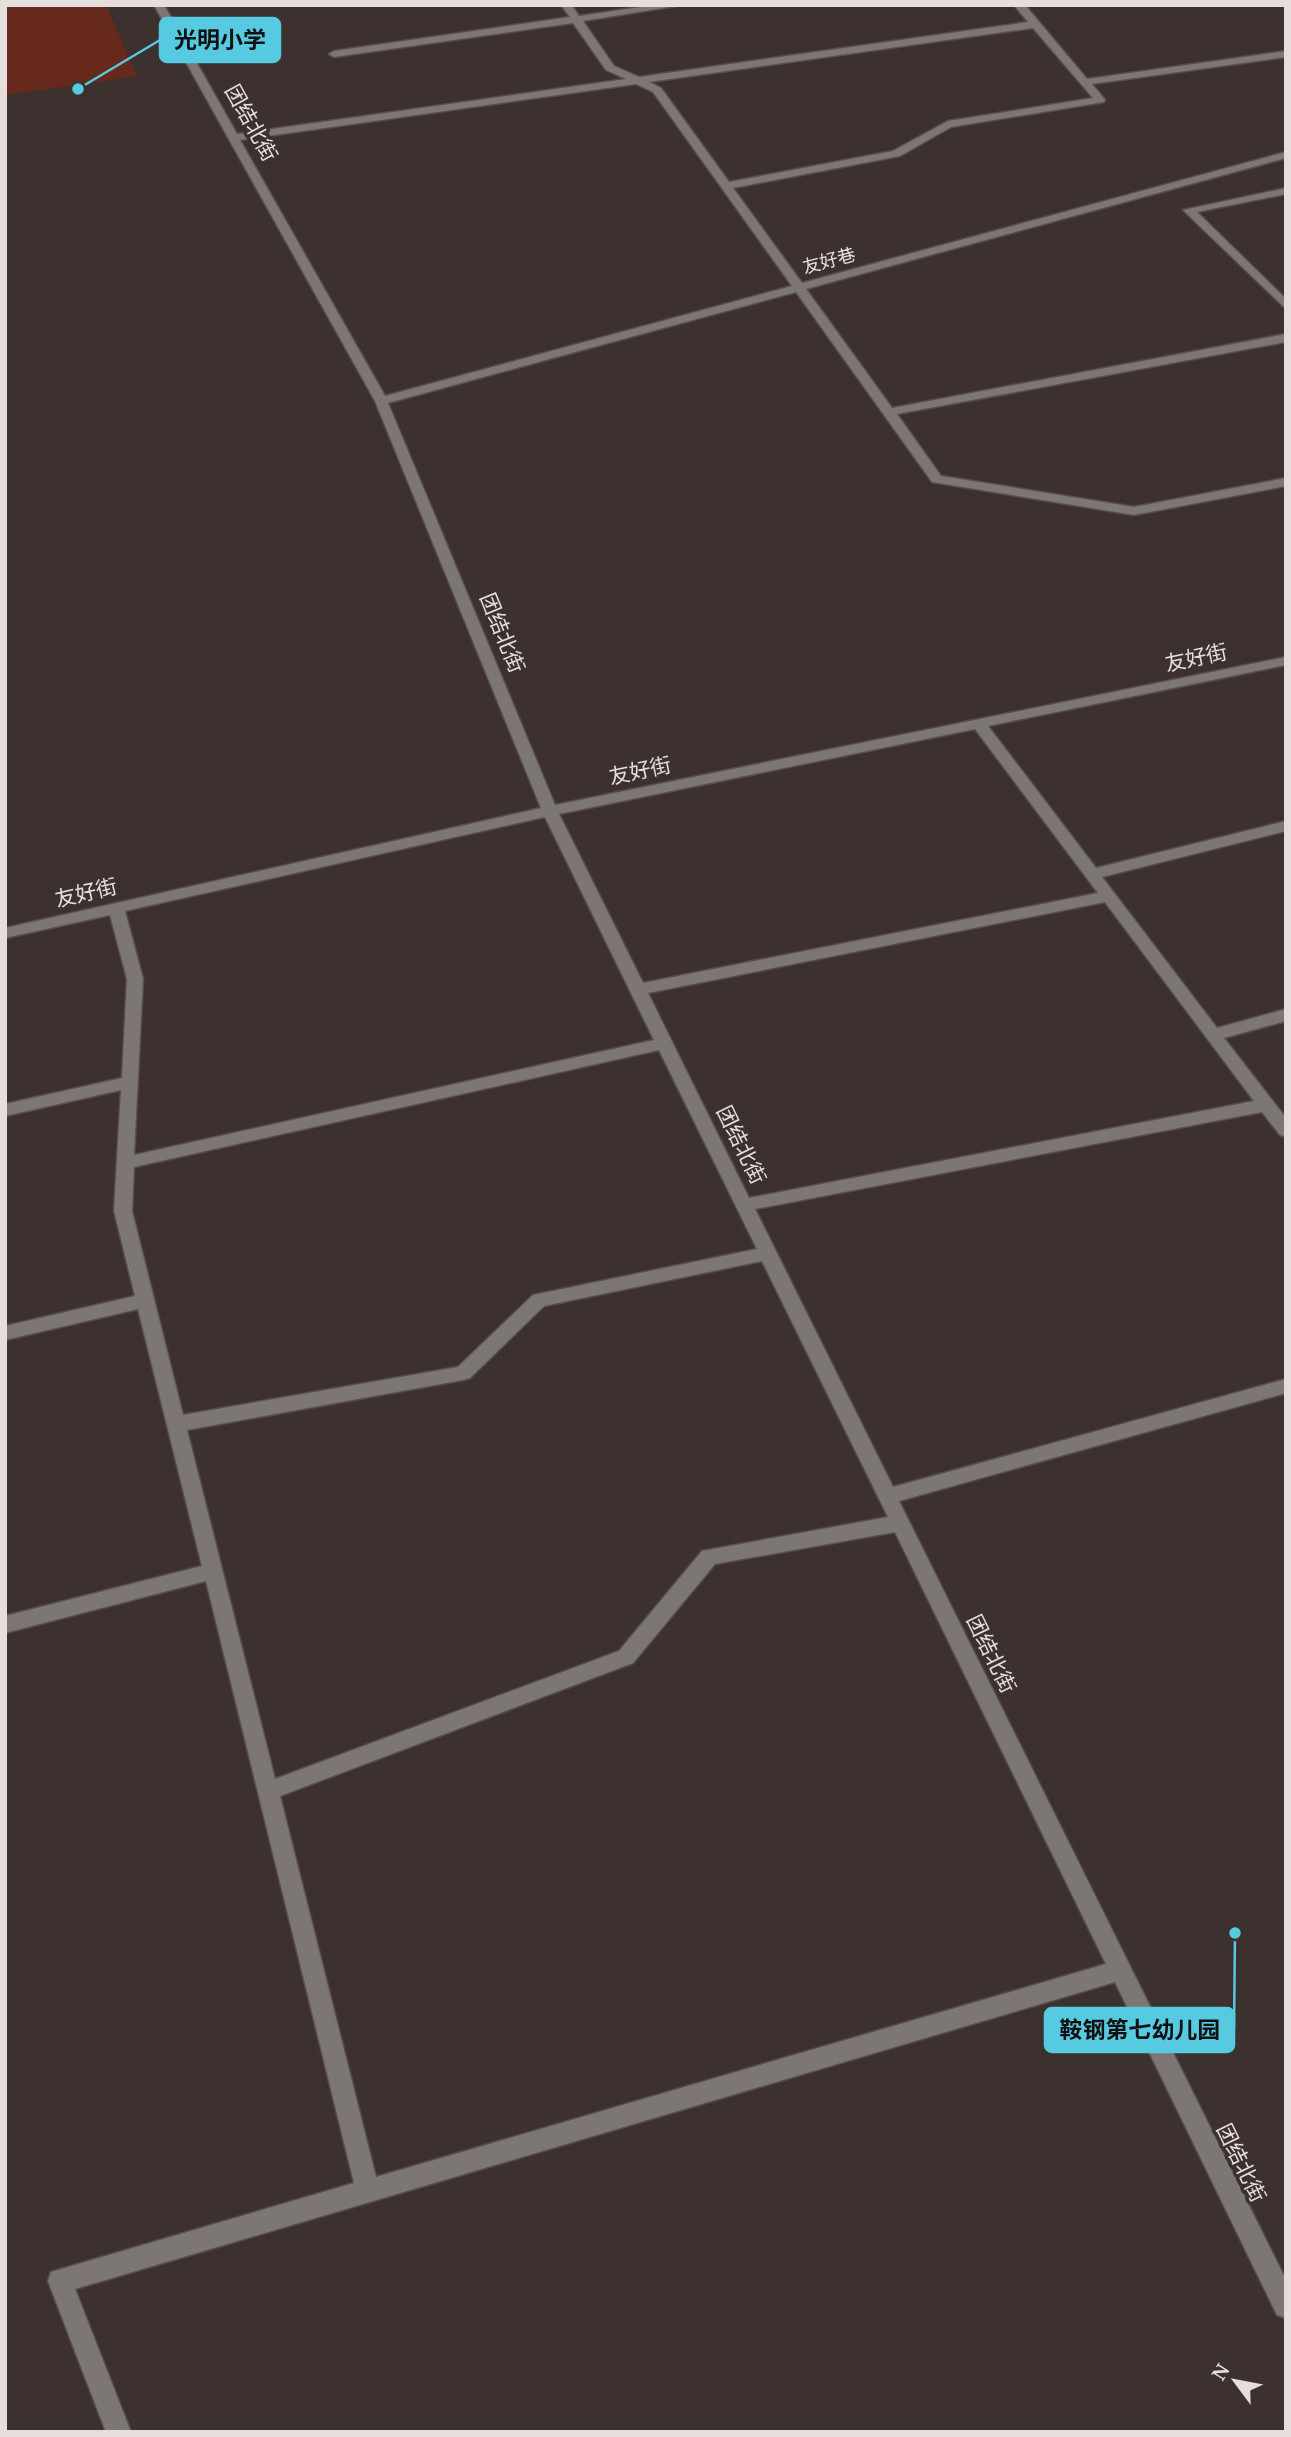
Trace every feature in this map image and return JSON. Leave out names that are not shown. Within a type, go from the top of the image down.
[{"type":"street","name":"团结北街","points":[[159,5],[381,401],[550,811],[1286,2305]]},
{"type":"street","points":[[566,5],[610,68],[657,90],[937,479],[1134,511],[1286,482]]},
{"type":"street","points":[[334,54],[677,5]]},
{"type":"street","points":[[726,186],[896,154],[948,124],[1100,100],[1038,24],[1019,5]]},
{"type":"street","points":[[233,138],[1038,24]]},
{"type":"street","points":[[1085,82],[1286,54]]},
{"type":"street","name":"友好巷","points":[[381,401],[1286,155]]},
{"type":"street","points":[[1286,191],[1189,210],[1286,306]]},
{"type":"street","points":[[889,412],[1286,338]]},
{"type":"street","name":"友好街","points":[[5,933],[550,811],[1286,661]]},
{"type":"street","points":[[978,723],[1286,1131]]},
{"type":"street","points":[[1093,874],[1286,827]]},
{"type":"street","points":[[638,989],[1109,897]]},
{"type":"street","points":[[116,908],[135,979],[123,1211],[368,2192]]},
{"type":"street","points":[[1214,1035],[1286,1015]]},
{"type":"street","points":[[126,1163],[665,1043]]},
{"type":"street","points":[[5,1110],[130,1082]]},
{"type":"street","points":[[745,1205],[1266,1105]]},
{"type":"street","points":[[177,1424],[463,1373],[539,1300],[769,1253]]},
{"type":"street","points":[[5,1333],[146,1300]]},
{"type":"street","points":[[888,1496],[1286,1386]]},
{"type":"street","points":[[268,1791],[626,1657],[709,1557],[901,1523]]},
{"type":"street","points":[[5,1625],[214,1572]]},
{"type":"street","points":[[119,2432],[60,2281],[1121,1970]]},
{"type":"shaded area","points":[[5,5],[106,5],[137,76],[5,95]]},
{"type":"place","name":"光明小学","points":[[78,89]]},
{"type":"place","name":"鞍钢第七幼儿园","points":[[1235,1933]]}]
